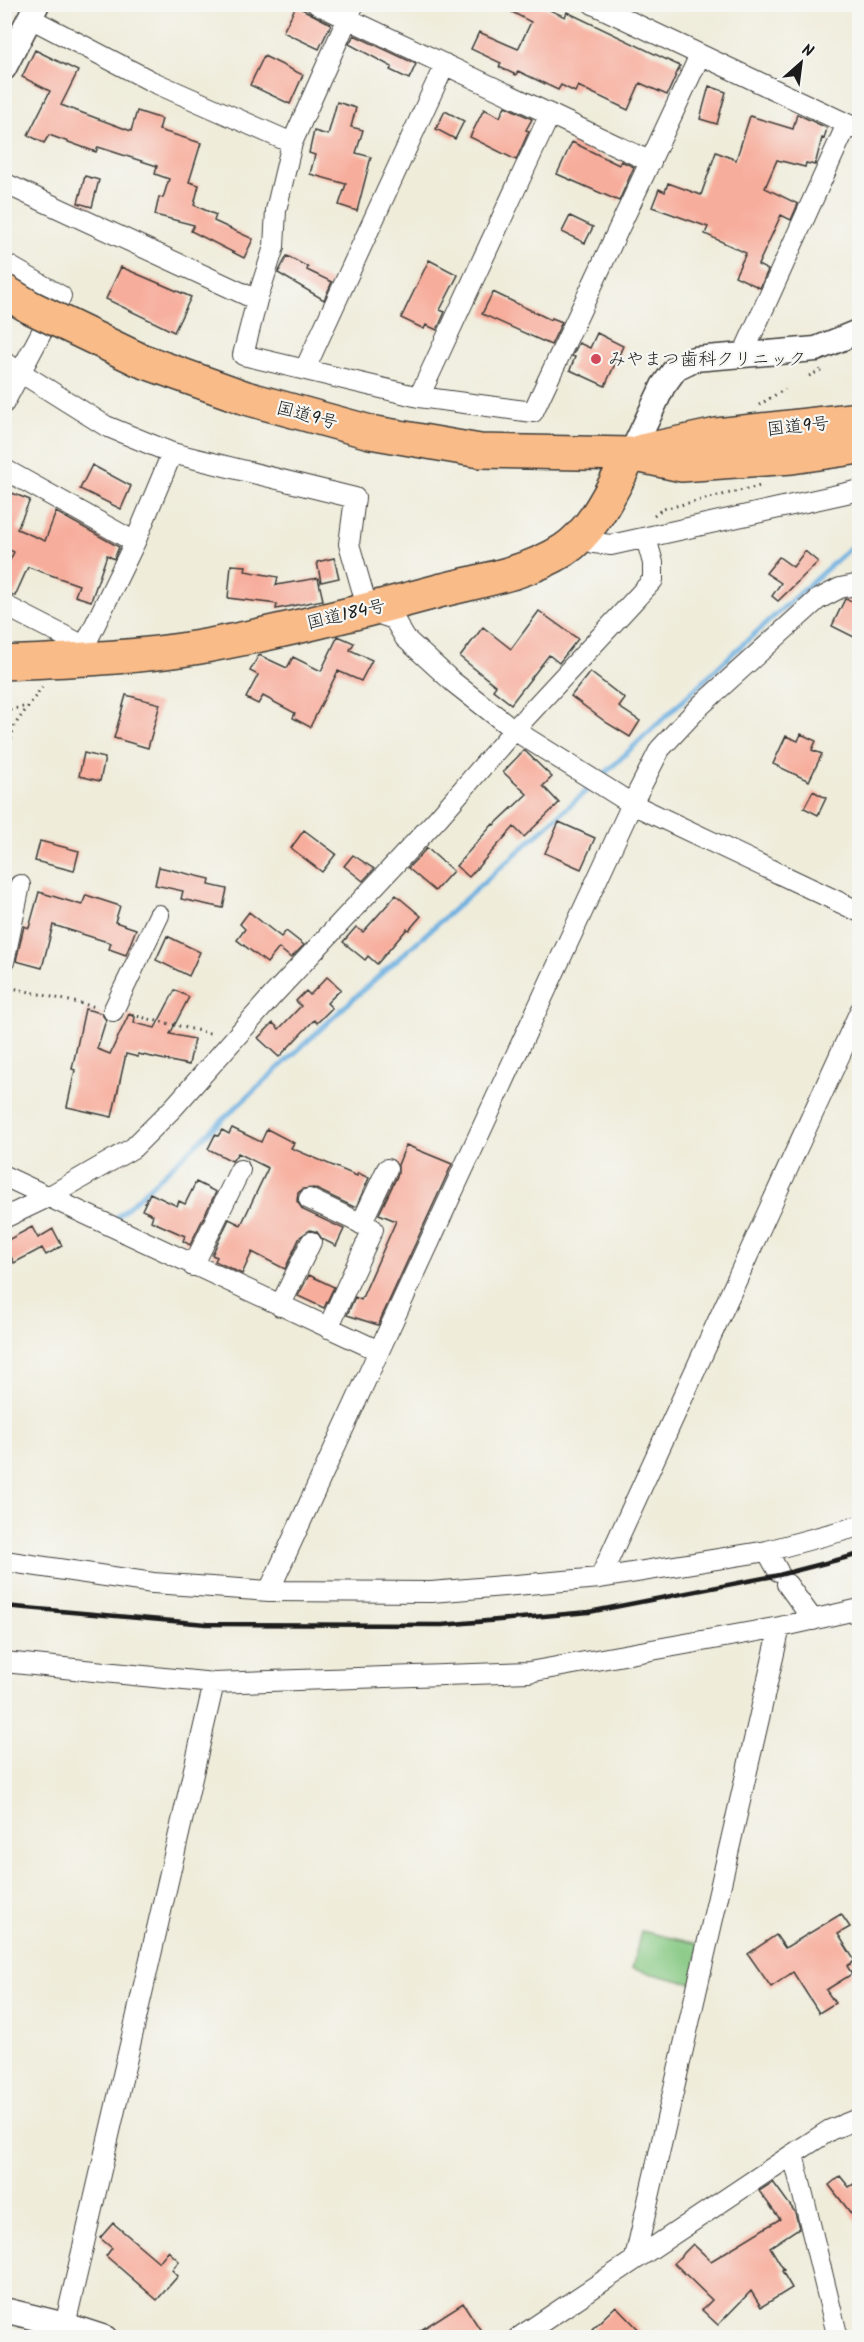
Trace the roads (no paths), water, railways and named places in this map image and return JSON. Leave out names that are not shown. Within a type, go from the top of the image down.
[{"type":"highway","name":"国道9号","points":[[4,291],[30,307],[140,360],[246,398],[370,432],[480,451],[631,454],[681,465],[792,457],[860,447]]},
{"type":"highway","name":"国道9号","points":[[631,454],[717,435],[860,419]]},
{"type":"highway","name":"国道184号","points":[[4,663],[199,647],[368,610],[514,572],[548,558],[581,536],[597,514],[631,454]]},
{"type":"street","points":[[317,4],[350,12],[445,64],[651,162]]},
{"type":"street","points":[[593,4],[853,127],[743,354]]},
{"type":"street","points":[[4,68],[34,11],[151,81],[292,143]]},
{"type":"street","points":[[350,12],[292,143],[276,210],[274,247],[243,355],[419,397],[532,412],[700,55]]},
{"type":"street","points":[[305,369],[445,64]]},
{"type":"street","points":[[419,397],[550,114]]},
{"type":"street","points":[[4,183],[257,300]]},
{"type":"street","points":[[4,263],[62,296],[4,403]]},
{"type":"street","points":[[631,454],[663,386],[676,368],[694,359],[816,348],[860,331]]},
{"type":"street","points":[[4,362],[106,426],[172,453],[355,498],[349,544],[368,610],[394,619],[405,638],[453,681],[514,730],[632,804],[860,912]]},
{"type":"street","points":[[4,604],[74,656],[135,542],[172,453]]},
{"type":"street","points":[[4,469],[135,542]]},
{"type":"street","points":[[581,536],[594,543],[611,545],[860,490]]},
{"type":"street","points":[[4,1218],[48,1197],[133,1148],[174,1107],[273,995],[438,818],[514,730],[653,580],[653,563],[646,538]]},
{"type":"street","points":[[269,1591],[632,804],[660,749],[700,706],[817,600],[840,588],[860,584]]},
{"type":"street","points":[[4,962],[20,885]]},
{"type":"street","points":[[113,1011],[159,915]]},
{"type":"street","points":[[600,1578],[860,1011]]},
{"type":"street","points":[[361,1224],[387,1169]]},
{"type":"street","points":[[193,1266],[240,1170]]},
{"type":"street","points":[[4,1176],[379,1352]]},
{"type":"street","points":[[309,1199],[373,1229],[328,1328]]},
{"type":"street","points":[[280,1306],[311,1242]]},
{"type":"street","points":[[4,1561],[153,1583],[269,1591],[431,1592],[600,1578],[767,1551],[860,1526]]},
{"type":"street","points":[[767,1551],[782,1577],[813,1620]]},
{"type":"street","points":[[4,1662],[214,1683],[529,1672],[780,1627],[850,1611],[860,1622]]},
{"type":"street","points":[[635,2258],[780,1627]]},
{"type":"street","points":[[64,2331],[214,1683]]},
{"type":"street","points":[[518,2337],[830,2130],[860,2118]]},
{"type":"street","points":[[793,2154],[838,2337]]},
{"type":"street","points":[[4,2310],[64,2331],[105,2337]]},
{"type":"waterway","points":[[600,778],[731,655],[860,539]]},
{"type":"waterway","points":[[112,1219],[114,1220],[352,1000],[594,784]]},
{"type":"railway","points":[[4,1606],[206,1624],[442,1625],[589,1612],[779,1575],[860,1554]]},
{"type":"place","name":"みやまつ歯科クリニック","points":[[596,359]]}]
